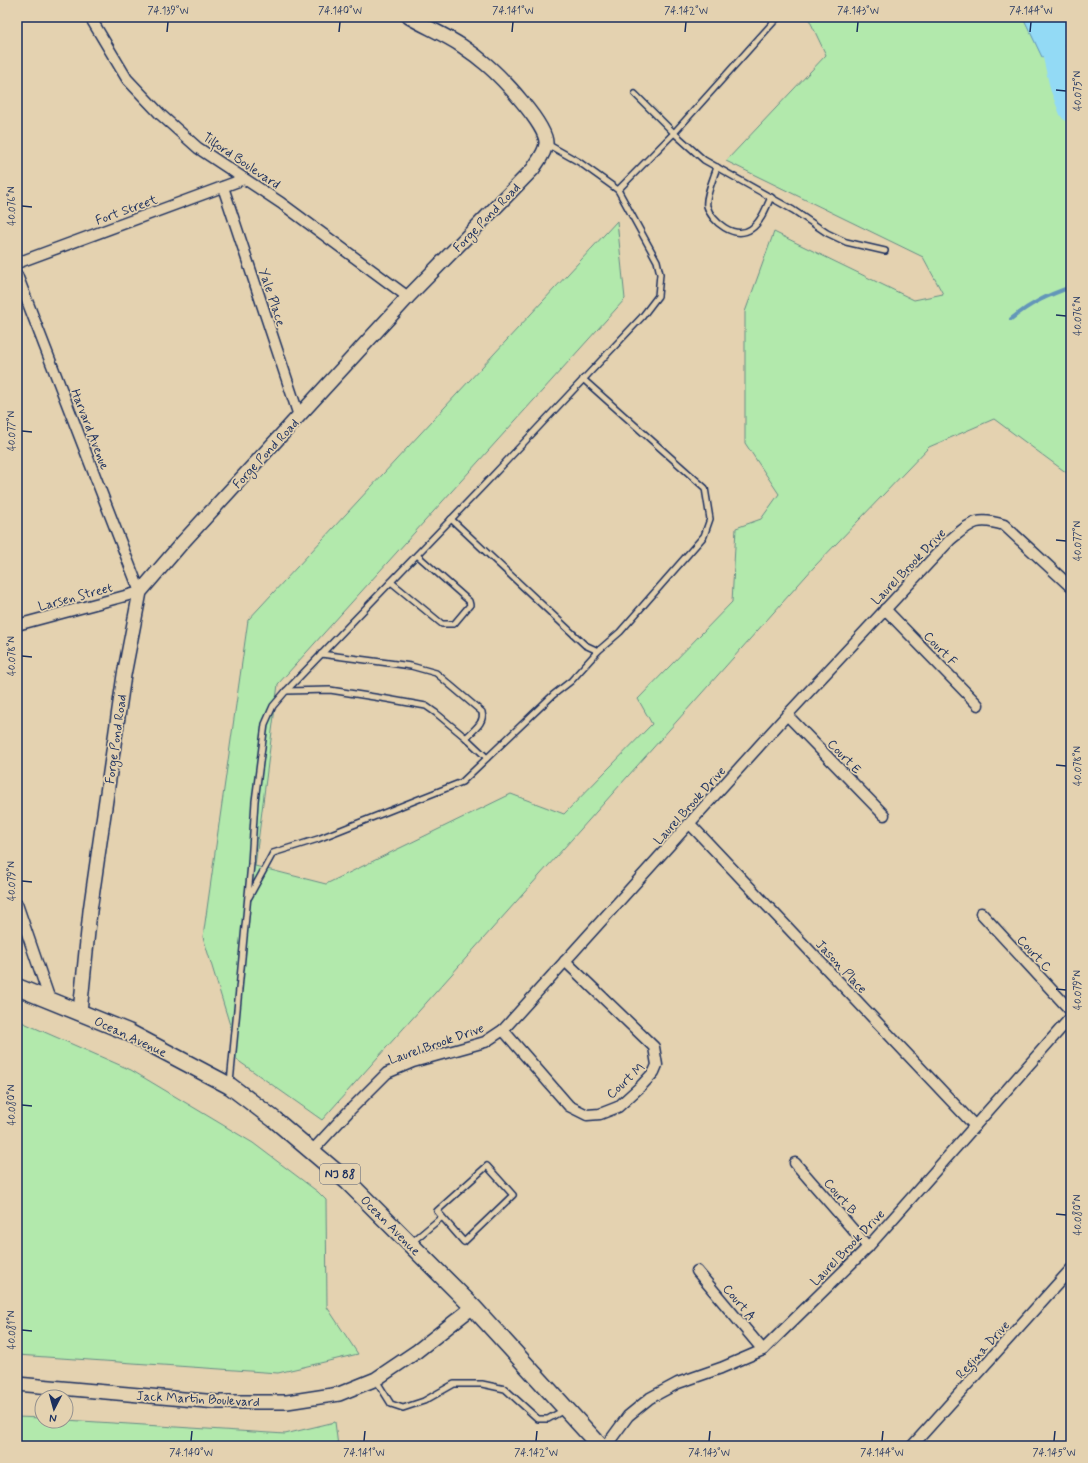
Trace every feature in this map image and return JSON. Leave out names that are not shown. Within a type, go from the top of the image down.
[{"type":"main road","name":"Ocean Avenue","points":[[17,987],[128,1032],[230,1086],[276,1120],[348,1182],[473,1307],[600,1446]]},
{"type":"street","name":"Tilford Boulevard","points":[[90,17],[127,80],[161,115],[198,148],[281,203],[408,297]]},
{"type":"street","points":[[409,17],[461,46],[486,64],[504,82],[535,118],[542,130],[546,144]]},
{"type":"street","name":"Forge Pond Road","points":[[80,1012],[92,895],[124,675],[140,592],[182,543],[408,297],[533,169],[542,156],[546,144]]},
{"type":"street","name":"Fort Street","points":[[17,263],[244,178]]},
{"type":"street","name":"Yale Place","points":[[223,187],[299,416]]},
{"type":"street","name":"Harvard Avenue","points":[[17,275],[140,592]]},
{"type":"street","name":"Laurel Brook Drive","points":[[312,1151],[387,1073],[413,1062],[485,1042],[503,1030],[787,715],[950,540],[967,526],[981,520],[993,521],[1004,525],[1071,587]]},
{"type":"street","name":"Larsen Street","points":[[17,625],[140,592]]},
{"type":"street","name":"Court F","points":[[885,609],[978,705]]},
{"type":"street","name":"Court E","points":[[787,715],[884,815]]},
{"type":"street","name":"Jason Place","points":[[690,824],[975,1126]]},
{"type":"street","points":[[17,904],[50,1000]]},
{"type":"street","name":"Court C","points":[[981,913],[1071,1011]]},
{"type":"street","name":"Court M","points":[[503,1030],[569,1106],[587,1115],[600,1114],[618,1107],[654,1072],[657,1065],[654,1047],[565,961]]},
{"type":"street","name":"Laurel Brook Drive","points":[[606,1446],[628,1416],[650,1398],[678,1383],[720,1368],[763,1350],[868,1247],[1071,1017]]},
{"type":"street","name":"Court B","points":[[795,1163],[868,1247]]},
{"type":"street","name":"Regina Drive","points":[[912,1446],[1071,1269]]},
{"type":"street","name":"Court A","points":[[697,1271],[763,1350]]},
{"type":"street","name":"Jack Martin Boulevard","points":[[17,1384],[217,1402],[287,1402],[339,1394],[376,1379],[416,1352],[473,1307]]},
{"type":"lane","points":[[618,190],[674,133],[778,17]]},
{"type":"lane","points":[[634,94],[704,160],[793,210],[827,233],[846,242],[885,251]]},
{"type":"lane","points":[[230,1086],[248,899],[255,801],[265,724],[273,706],[642,317],[658,296],[660,274],[657,261],[618,190],[579,162],[546,144]]},
{"type":"lane","points":[[717,167],[709,192],[707,206],[724,228],[735,232],[744,232],[751,229],[760,219],[771,198]]},
{"type":"lane","points":[[248,899],[273,853],[318,839],[462,782],[553,695],[571,681],[598,651],[620,632],[704,536],[710,519],[705,488],[583,379]]},
{"type":"lane","points":[[451,519],[585,645],[598,651]]},
{"type":"lane","points":[[391,582],[442,624],[454,624],[470,606],[469,601],[417,555]]},
{"type":"lane","points":[[321,654],[411,666],[436,673],[482,712],[484,717],[482,721],[466,738]]},
{"type":"lane","points":[[286,691],[330,690],[426,706],[466,738],[487,758]]},
{"type":"lane","points":[[487,1166],[513,1195],[464,1242],[442,1217],[437,1212],[487,1166]]},
{"type":"lane","points":[[410,1244],[442,1217]]},
{"type":"lane","points":[[376,1379],[392,1404],[403,1408],[424,1401],[454,1384],[482,1384],[505,1389],[538,1419],[548,1419],[566,1409]]},
{"type":"green space","points":[[808,17],[1023,17],[1042,56],[1061,43],[1071,47],[1071,476],[994,419],[929,447],[814,567],[322,1120],[230,1055],[233,1035],[203,937],[248,620],[617,221],[625,299],[278,684],[255,866],[326,884],[511,794],[564,814],[652,724],[638,699],[732,602],[736,528],[761,519],[779,494],[745,443],[745,312],[774,232],[914,300],[943,294],[923,257],[726,161],[826,55]]},
{"type":"green space","points":[[17,1020],[131,1070],[253,1143],[318,1192],[326,1200],[327,1307],[358,1354],[278,1373],[17,1355]]},
{"type":"green space","points":[[17,1417],[34,1418],[34,1429],[74,1429],[74,1421],[285,1434],[335,1422],[338,1446],[17,1446]]},
{"type":"water","points":[[1023,17],[1071,17],[1071,47],[1061,43],[1042,57]]},
{"type":"waterway","points":[[1046,17],[1062,87],[1071,110]]},
{"type":"waterway","points":[[1011,319],[1040,300],[1071,287]]}]
